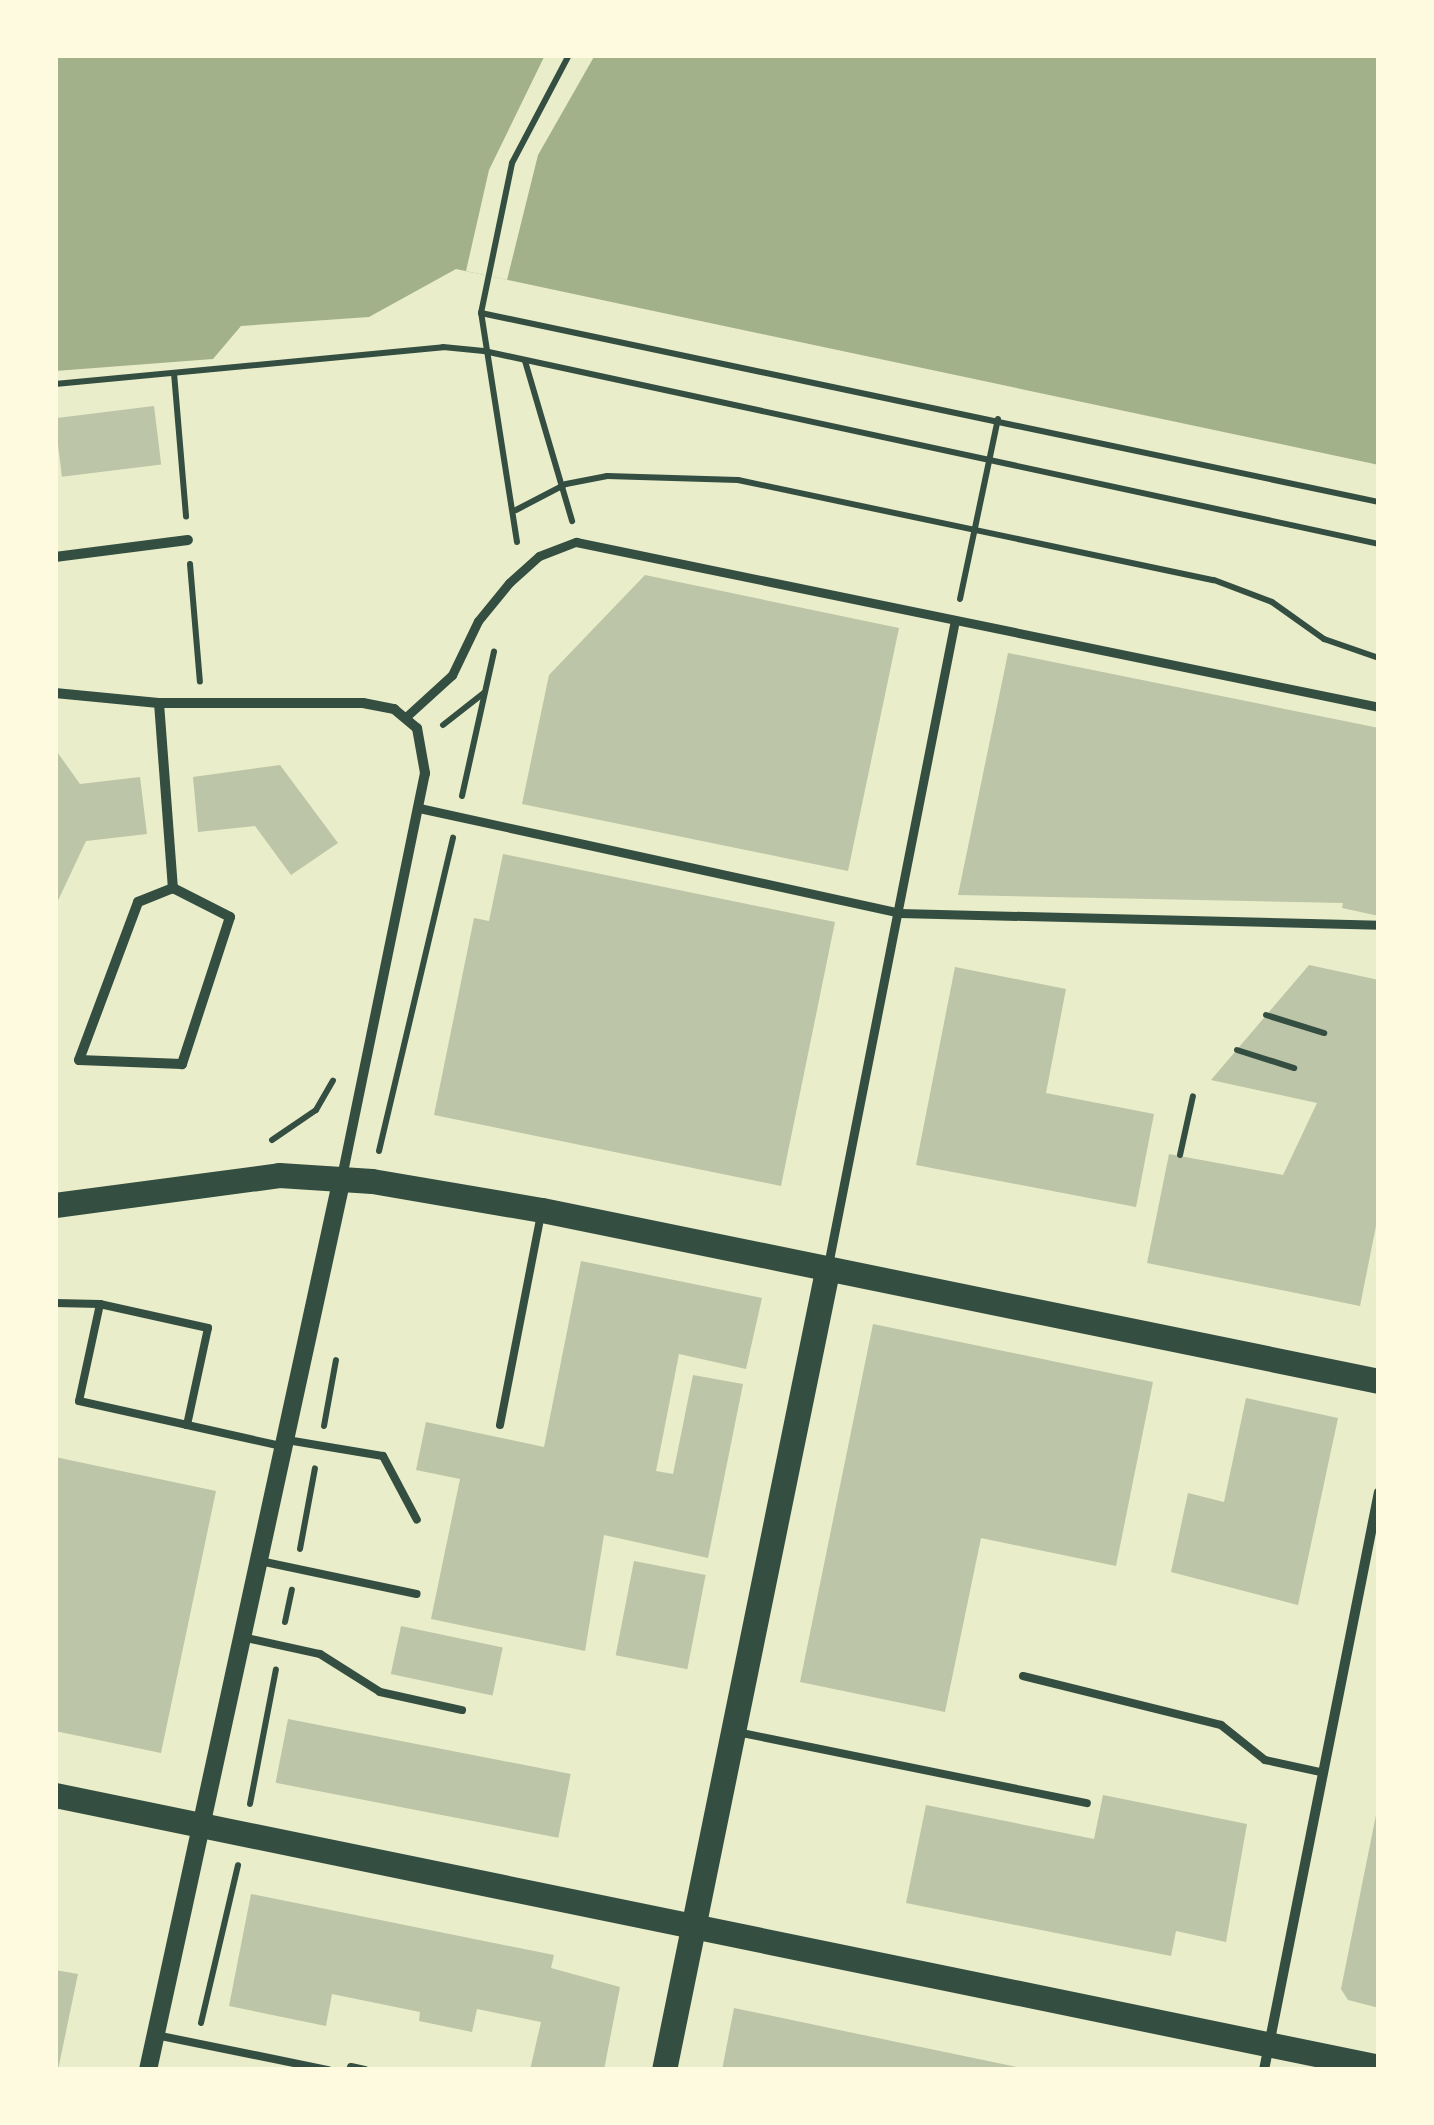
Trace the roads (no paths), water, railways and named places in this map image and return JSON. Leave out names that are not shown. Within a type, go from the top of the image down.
[{"type":"main road","points":[[55,1206],[278,1175],[372,1181],[542,1210],[1379,1382]]},
{"type":"main road","points":[[664,2070],[827,1271]]},
{"type":"main road","points":[[55,1795],[1379,2067]]},
{"type":"street","points":[[55,557],[188,540]]},
{"type":"street","points":[[407,716],[452,675],[478,621],[509,583],[539,556],[576,542],[1379,708]]},
{"type":"street","points":[[827,1271],[956,620]]},
{"type":"street","points":[[55,694],[159,704],[363,703],[407,716],[426,755],[342,1178],[148,2070]]},
{"type":"street","points":[[159,704],[173,888]]},
{"type":"street","points":[[418,808],[899,913],[1379,925]]},
{"type":"street","points":[[173,888],[230,917],[182,1064],[79,1060],[138,902],[173,888]]},
{"type":"street","points":[[1264,2070],[1320,1772],[1379,1492]]},
{"type":"lane","points":[[500,1425],[542,1210]]},
{"type":"lane","points":[[55,1303],[100,1304],[208,1328],[187,1425]]},
{"type":"lane","points":[[100,1304],[78,1400],[284,1443],[383,1456],[417,1520]]},
{"type":"lane","points":[[258,1560],[417,1594]]},
{"type":"lane","points":[[242,1637],[320,1654],[380,1692],[462,1710]]},
{"type":"lane","points":[[1023,1676],[1221,1725],[1265,1760],[1320,1772]]},
{"type":"lane","points":[[733,1732],[1087,1803]]},
{"type":"lane","points":[[155,2034],[328,2070]]},
{"type":"lane","points":[[352,2067],[365,2070]]}]
